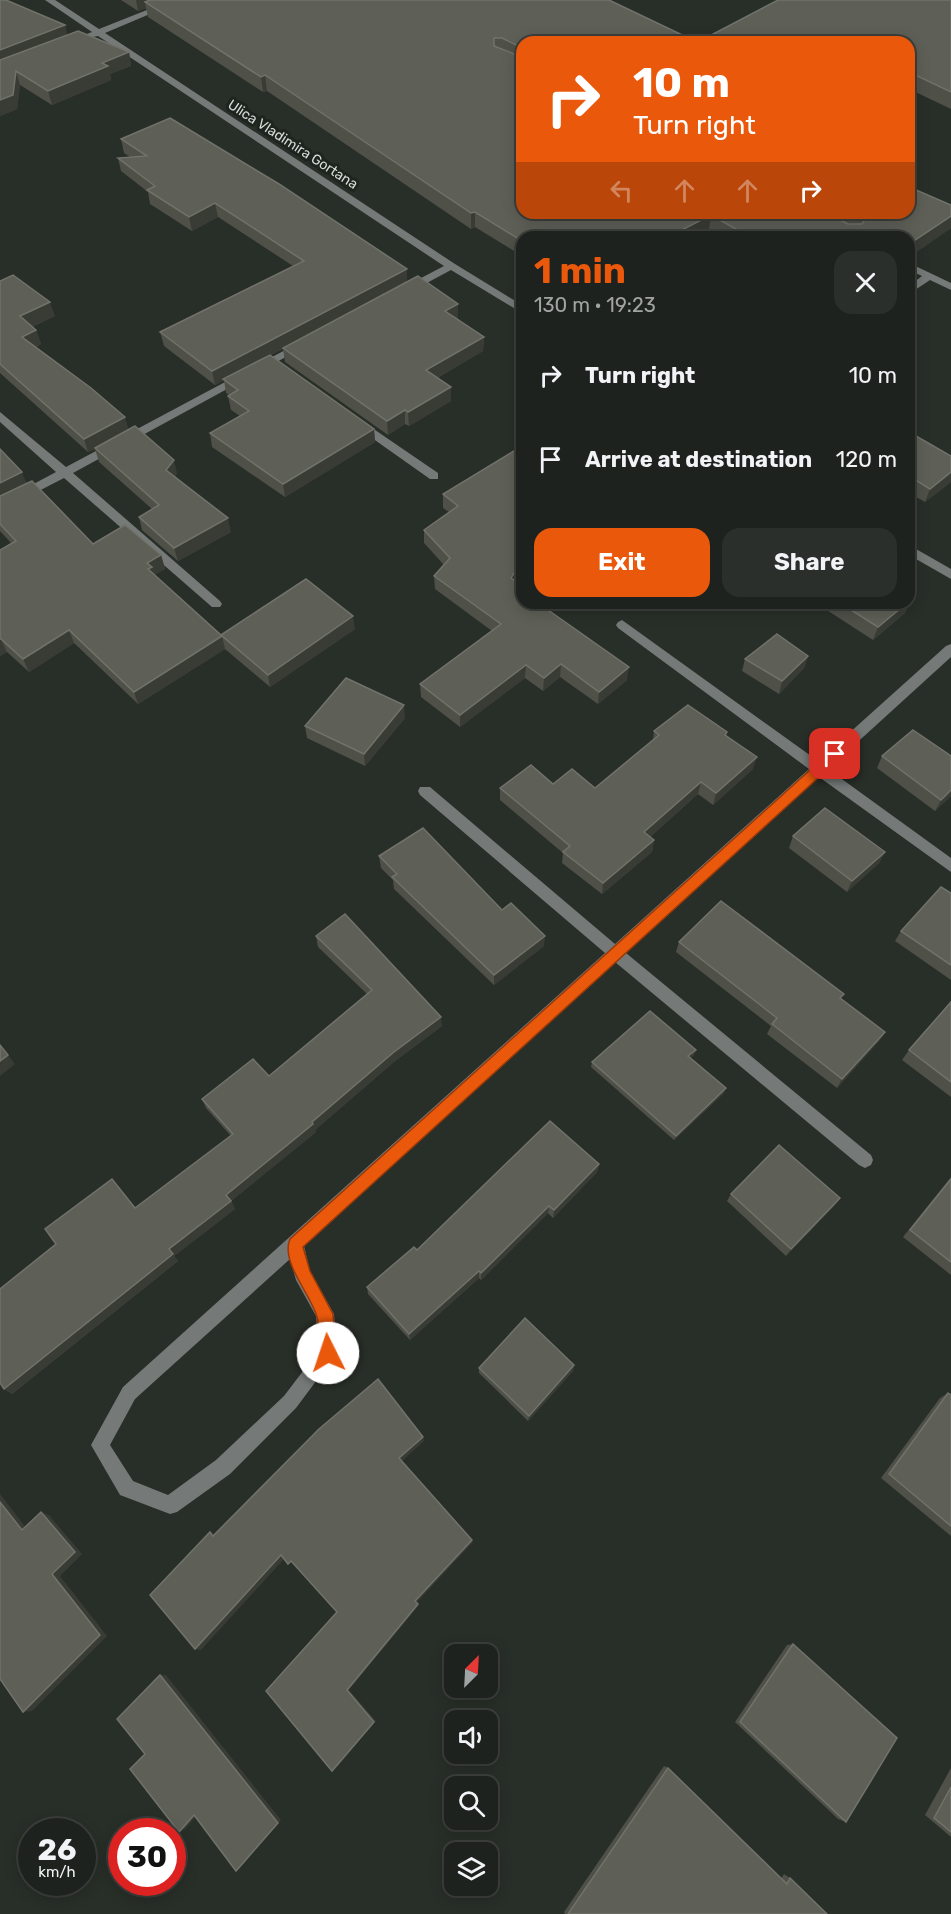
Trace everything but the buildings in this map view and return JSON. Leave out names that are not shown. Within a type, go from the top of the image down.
[{"type":"street","name":"Ulica Vladimira Gortana","points":[[49,0],[451,266],[516,306]]},
{"type":"street","points":[[75,42],[179,0]]},
{"type":"street","points":[[398,294],[451,266]]},
{"type":"street","points":[[915,269],[951,287]]},
{"type":"street","points":[[915,286],[929,276]]},
{"type":"street","points":[[0,507],[276,364],[314,338]]},
{"type":"street","points":[[348,415],[434,476]]},
{"type":"street","points":[[0,416],[216,604]]},
{"type":"street","points":[[915,553],[951,575]]},
{"type":"street","points":[[622,625],[951,866]]},
{"type":"street","points":[[295,1244],[303,1274],[325,1314],[328,1353],[290,1402],[223,1467],[170,1505],[127,1488],[100,1445],[129,1393],[951,649]]},
{"type":"street","points":[[425,792],[865,1160]]},
{"type":"route","points":[[328,1353],[325,1314],[303,1274],[295,1244],[835,754]]}]
